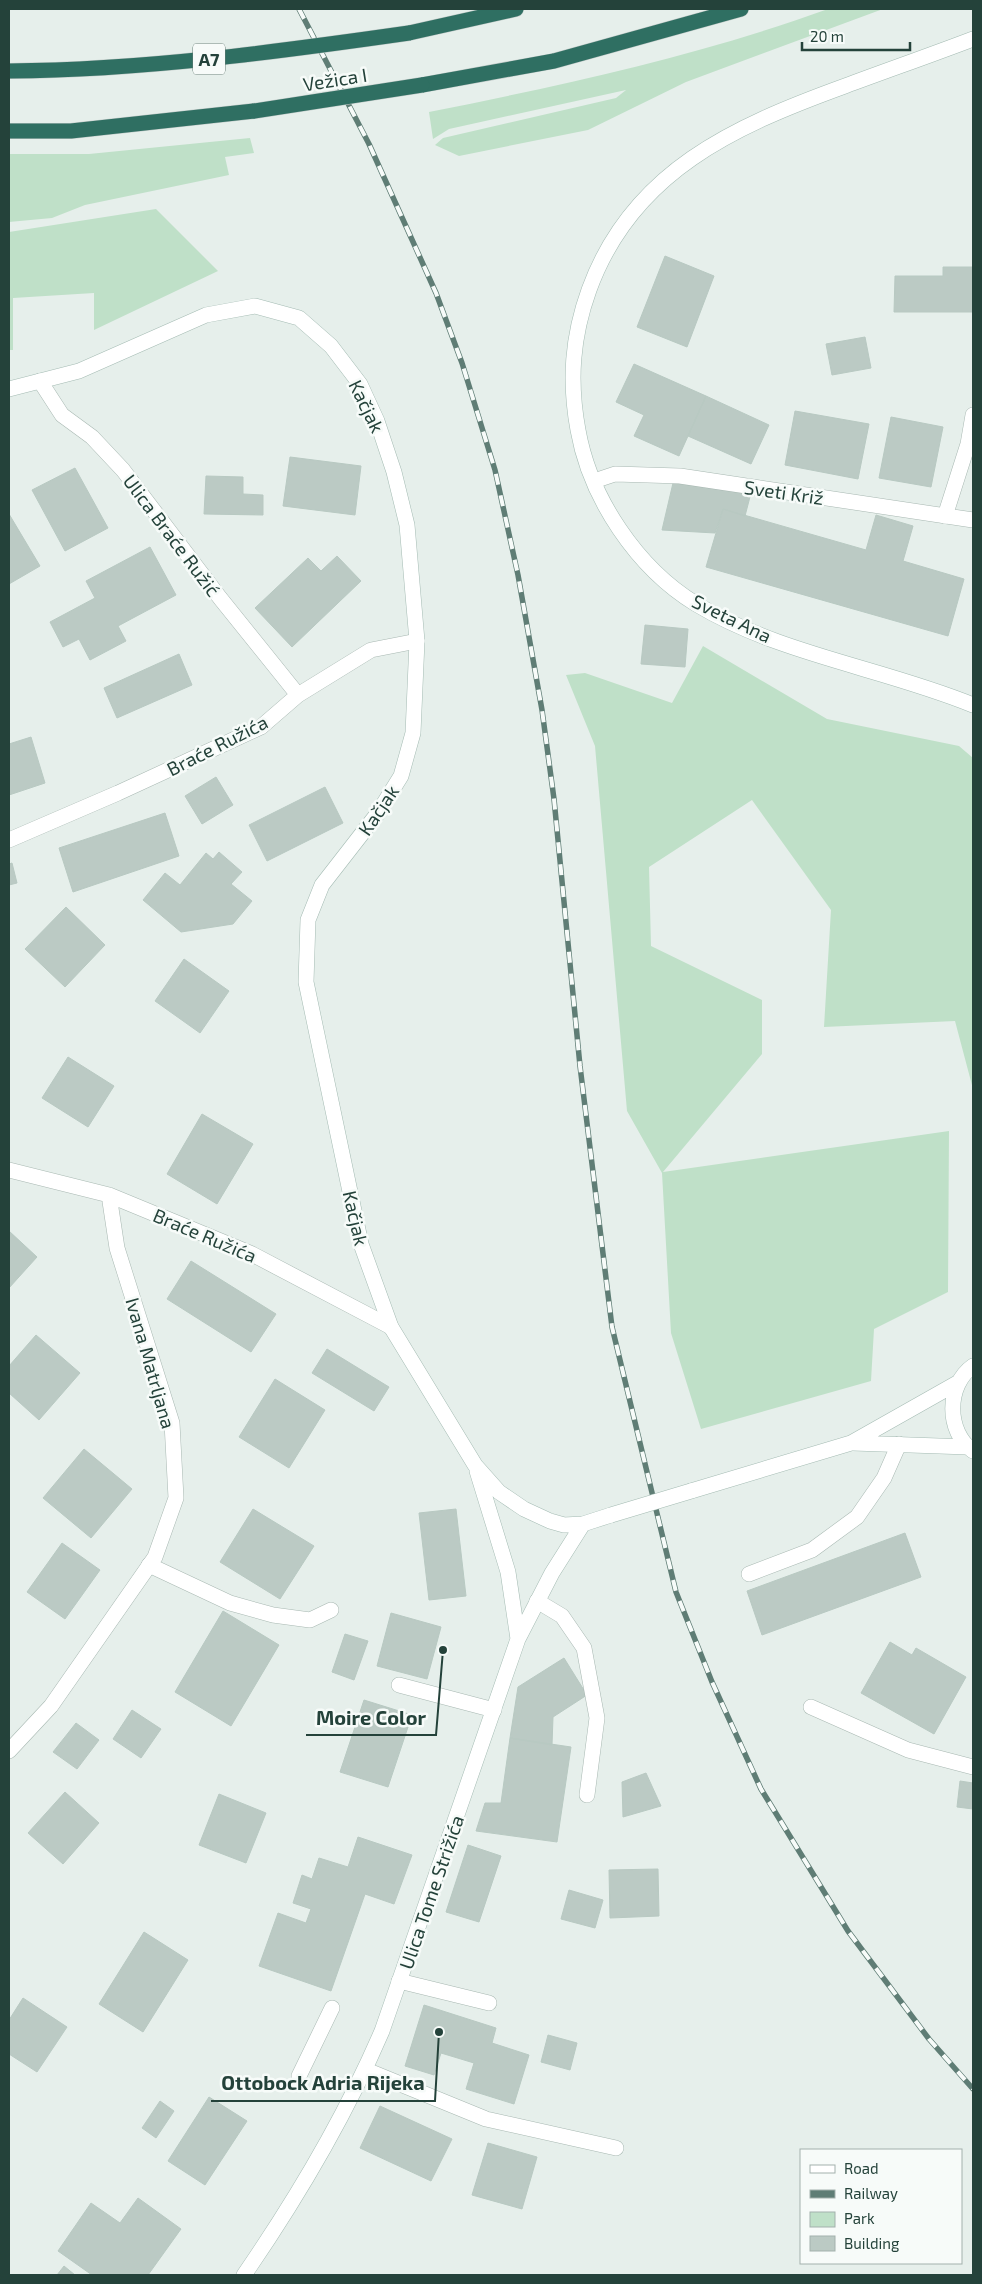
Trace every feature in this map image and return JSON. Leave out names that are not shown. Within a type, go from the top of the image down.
[{"type":"highway","name":"A7","points":[[9,71],[84,70],[229,58],[409,34],[516,9]]},
{"type":"highway","name":"Vežica I","points":[[9,131],[70,131],[254,111],[422,85],[554,61],[741,9]]},
{"type":"street","name":"Sveta Ana","points":[[973,39],[766,116],[722,138],[683,162],[639,204],[619,229],[597,268],[581,313],[572,370],[579,436],[594,481],[613,518],[637,552],[668,583],[696,604],[745,629],[973,705]]},
{"type":"street","name":"Kačjak","points":[[9,389],[79,371],[206,314],[255,306],[299,318],[331,346],[360,384],[377,421],[394,472],[407,525],[417,641],[414,733],[401,776],[378,813],[322,885],[308,920],[306,982],[361,1244],[391,1327],[475,1466],[499,1492],[524,1509],[550,1522],[564,1525],[583,1524]]},
{"type":"street","name":"Ulica Braće Ružić","points":[[40,381],[62,415],[92,437],[123,470],[220,598],[298,695]]},
{"type":"street","points":[[945,516],[968,444],[973,416]]},
{"type":"street","name":"Sveti Križ","points":[[594,481],[615,474],[680,476],[973,520]]},
{"type":"street","name":"Braće Ružića","points":[[9,840],[118,793],[261,727],[298,695],[371,650],[417,641]]},
{"type":"street","name":"Braće Ružića","points":[[9,1170],[109,1195],[252,1254],[391,1327]]},
{"type":"street","name":"Ivana Matrljana","points":[[9,1751],[51,1706],[155,1557],[176,1498],[172,1423],[117,1248],[109,1195]]},
{"type":"street","points":[[583,1524],[851,1443],[959,1382],[973,1366]]},
{"type":"street","points":[[959,1382],[953,1398],[953,1416],[958,1433],[971,1449]]},
{"type":"street","points":[[851,1443],[971,1449]]},
{"type":"street","points":[[750,1574],[812,1550],[857,1518],[884,1478],[899,1444]]},
{"type":"street","points":[[475,1466],[508,1572],[518,1639]]},
{"type":"street","name":"Ulica Tome Strižića","points":[[244,2275],[286,2215],[358,2088],[400,1981],[518,1639],[567,1547],[583,1524]]},
{"type":"street","points":[[149,1565],[230,1603],[273,1615],[310,1620],[331,1610]]},
{"type":"street","points":[[537,1602],[562,1616],[584,1648],[597,1718],[587,1795]]},
{"type":"street","points":[[399,1685],[494,1710]]},
{"type":"street","points":[[811,1706],[908,1750],[973,1767]]},
{"type":"street","points":[[400,1981],[489,2003]]},
{"type":"street","points":[[300,2076],[332,2008]]},
{"type":"street","points":[[366,2070],[486,2119],[616,2148]]},
{"type":"green space","points":[[828,9],[883,9],[686,82],[588,130],[459,156],[435,145],[443,138],[616,98],[626,90],[449,129],[433,139],[429,112],[630,68],[730,41]]},
{"type":"green space","points":[[250,138],[254,153],[225,157],[229,175],[85,205],[52,218],[9,222],[9,154],[89,154]]},
{"type":"green space","points":[[156,209],[218,271],[94,330],[94,293],[13,298],[13,350],[9,350],[9,232]]},
{"type":"green space","points":[[703,646],[827,719],[959,746],[973,758],[973,1089],[955,1021],[824,1027],[831,910],[752,800],[649,867],[651,946],[762,1000],[762,1054],[663,1172],[949,1131],[948,1292],[874,1329],[871,1381],[701,1429],[671,1333],[662,1173],[627,1111],[595,746],[566,675],[585,673],[672,703]]},
{"type":"building","points":[[665,256],[714,276],[687,347],[637,327]]},
{"type":"building","points":[[943,267],[973,267],[973,312],[894,312],[895,276],[943,276]]},
{"type":"building","points":[[865,337],[871,368],[832,375],[826,344]]},
{"type":"building","points":[[634,364],[706,396],[679,456],[634,436],[644,415],[616,402]]},
{"type":"building","points":[[706,396],[769,425],[751,464],[688,436]]},
{"type":"building","points":[[795,411],[869,424],[858,479],[785,465]]},
{"type":"building","points":[[891,417],[943,427],[931,487],[879,478]]},
{"type":"building","points":[[290,457],[361,466],[355,515],[283,506]]},
{"type":"building","points":[[75,468],[108,528],[65,551],[32,490]]},
{"type":"building","points":[[206,476],[243,477],[243,494],[263,495],[263,515],[204,514]]},
{"type":"building","points":[[673,483],[751,493],[745,516],[723,509],[715,533],[662,530]]},
{"type":"building","points":[[723,509],[866,550],[876,515],[913,526],[903,561],[964,579],[948,636],[706,567]]},
{"type":"building","points":[[9,514],[40,566],[9,584]]},
{"type":"building","points":[[150,547],[176,595],[118,626],[126,641],[90,660],[79,639],[63,647],[50,622],[95,598],[86,581]]},
{"type":"building","points":[[337,556],[361,581],[292,647],[255,608],[308,558],[321,571]]},
{"type":"building","points":[[645,625],[688,629],[685,667],[641,664]]},
{"type":"building","points":[[179,654],[192,685],[117,718],[104,688]]},
{"type":"building","points":[[31,737],[45,783],[9,795],[9,744]]},
{"type":"building","points":[[216,777],[233,805],[202,824],[185,796]]},
{"type":"building","points":[[325,787],[343,823],[267,861],[249,825]]},
{"type":"building","points":[[165,813],[179,856],[73,892],[59,848]]},
{"type":"building","points":[[219,852],[242,872],[231,884],[252,901],[233,924],[181,932],[143,900],[165,873],[180,885],[206,853],[213,859]]},
{"type":"building","points":[[12,863],[17,883],[9,885],[9,864]]},
{"type":"building","points":[[66,907],[105,945],[65,987],[25,949]]},
{"type":"building","points":[[184,959],[229,991],[200,1033],[155,1001]]},
{"type":"building","points":[[68,1057],[114,1086],[88,1127],[42,1098]]},
{"type":"building","points":[[202,1114],[253,1144],[217,1204],[167,1174]]},
{"type":"building","points":[[9,1231],[37,1257],[9,1288]]},
{"type":"building","points":[[191,1261],[276,1314],[251,1352],[167,1299]]},
{"type":"building","points":[[36,1335],[80,1373],[39,1420],[9,1393],[9,1366]]},
{"type":"building","points":[[327,1349],[389,1387],[374,1411],[312,1373]]},
{"type":"building","points":[[275,1379],[325,1410],[289,1468],[239,1437]]},
{"type":"building","points":[[84,1449],[132,1489],[91,1538],[43,1498]]},
{"type":"building","points":[[253,1509],[314,1546],[280,1599],[220,1562]]},
{"type":"building","points":[[456,1509],[466,1596],[429,1600],[419,1513]]},
{"type":"building","points":[[905,1533],[921,1577],[762,1635],[747,1591]]},
{"type":"building","points":[[62,1543],[100,1570],[65,1619],[27,1592]]},
{"type":"building","points":[[223,1611],[279,1645],[231,1726],[175,1692]]},
{"type":"building","points":[[391,1613],[441,1627],[427,1679],[377,1666]]},
{"type":"building","points":[[345,1634],[368,1641],[354,1680],[332,1672]]},
{"type":"building","points":[[890,1642],[912,1655],[916,1648],[966,1677],[934,1734],[861,1693]]},
{"type":"building","points":[[564,1658],[587,1695],[553,1717],[552,1745],[510,1738],[518,1687]]},
{"type":"building","points":[[364,1700],[412,1715],[388,1787],[340,1772]]},
{"type":"building","points":[[132,1710],[161,1729],[141,1758],[113,1739]]},
{"type":"building","points":[[76,1723],[99,1740],[77,1769],[53,1752]]},
{"type":"building","points":[[510,1738],[571,1747],[557,1842],[476,1831],[485,1803],[501,1803]]},
{"type":"building","points":[[646,1773],[661,1806],[623,1817],[622,1782]]},
{"type":"building","points":[[960,1781],[973,1783],[973,1809],[957,1807]]},
{"type":"building","points":[[65,1792],[99,1823],[63,1864],[28,1833]]},
{"type":"building","points":[[219,1794],[266,1813],[246,1863],[199,1845]]},
{"type":"building","points":[[358,1837],[412,1855],[394,1904],[365,1894],[331,1991],[259,1966],[278,1913],[306,1923],[311,1909],[293,1903],[302,1875],[312,1879],[319,1858],[348,1867]]},
{"type":"building","points":[[468,1845],[501,1856],[479,1922],[446,1912]]},
{"type":"building","points":[[658,1869],[659,1916],[610,1918],[609,1870]]},
{"type":"building","points":[[569,1890],[603,1900],[595,1928],[561,1919]]},
{"type":"building","points":[[144,1932],[188,1960],[143,2032],[99,2004]]},
{"type":"building","points":[[23,1998],[67,2027],[37,2072],[9,2054],[9,2020]]},
{"type":"building","points":[[424,2005],[496,2028],[492,2043],[529,2055],[514,2104],[466,2089],[474,2063],[441,2053],[434,2075],[405,2066]]},
{"type":"building","points":[[548,2035],[577,2043],[570,2070],[541,2062]]},
{"type":"building","points":[[209,2097],[247,2121],[205,2185],[168,2161]]},
{"type":"building","points":[[160,2101],[174,2111],[156,2138],[142,2128]]},
{"type":"building","points":[[380,2106],[452,2139],[431,2181],[360,2148]]},
{"type":"building","points":[[488,2143],[537,2157],[522,2209],[472,2195]]},
{"type":"building","points":[[138,2198],[181,2229],[148,2275],[92,2275],[58,2251],[91,2203],[120,2223]]},
{"type":"building","points":[[64,2266],[75,2275],[57,2275]]},
{"type":"railway","points":[[299,9],[369,144],[436,293],[462,363],[495,470],[518,575],[542,710],[554,799],[580,1066],[612,1327],[676,1592],[712,1682],[761,1789],[848,1931],[929,2039],[973,2089]]},
{"type":"place","name":"Moire Color","points":[[443,1650]]},
{"type":"place","name":"Ottobock Adria Rijeka","points":[[439,2032]]}]
